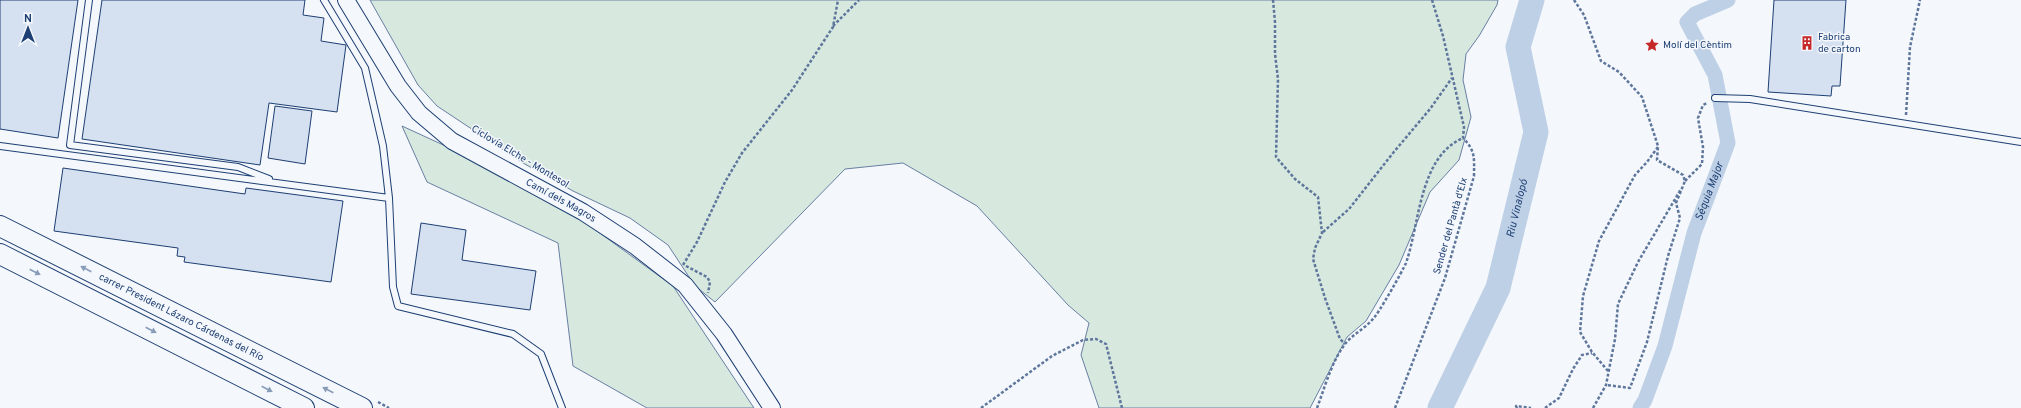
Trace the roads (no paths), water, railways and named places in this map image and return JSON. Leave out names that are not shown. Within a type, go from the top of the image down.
[{"type":"main road","name":"carrer President Lázaro Cárdenas del Río","points":[[0,226],[362,408]]},
{"type":"main road","points":[[0,254],[304,408]]},
{"type":"street","name":"Camí dels Magros","points":[[346,0],[398,86],[419,113],[452,141],[584,212],[635,246],[679,271],[685,285],[724,334],[772,408]]},
{"type":"lane","points":[[89,0],[70,145],[238,167],[280,184]]},
{"type":"lane","points":[[324,0],[365,68],[383,146],[389,198],[393,287],[398,306],[513,334],[541,354],[562,408]]},
{"type":"lane","points":[[1715,98],[1750,99],[2021,142]]},
{"type":"lane","points":[[0,146],[389,198]]},
{"type":"waterway","name":"Riu Vinalopó","points":[[1440,408],[1498,288],[1536,132],[1518,47],[1532,0]]},
{"type":"waterway","name":"Séquia Major","points":[[1640,408],[1645,400],[1665,346],[1694,233],[1728,143],[1715,75],[1687,22],[1695,14],[1728,0]]},
{"type":"place","name":"Fabrica de carton","points":[[1807,43]]},
{"type":"place","name":"Molí del Cèntim","points":[[1652,45]]}]
